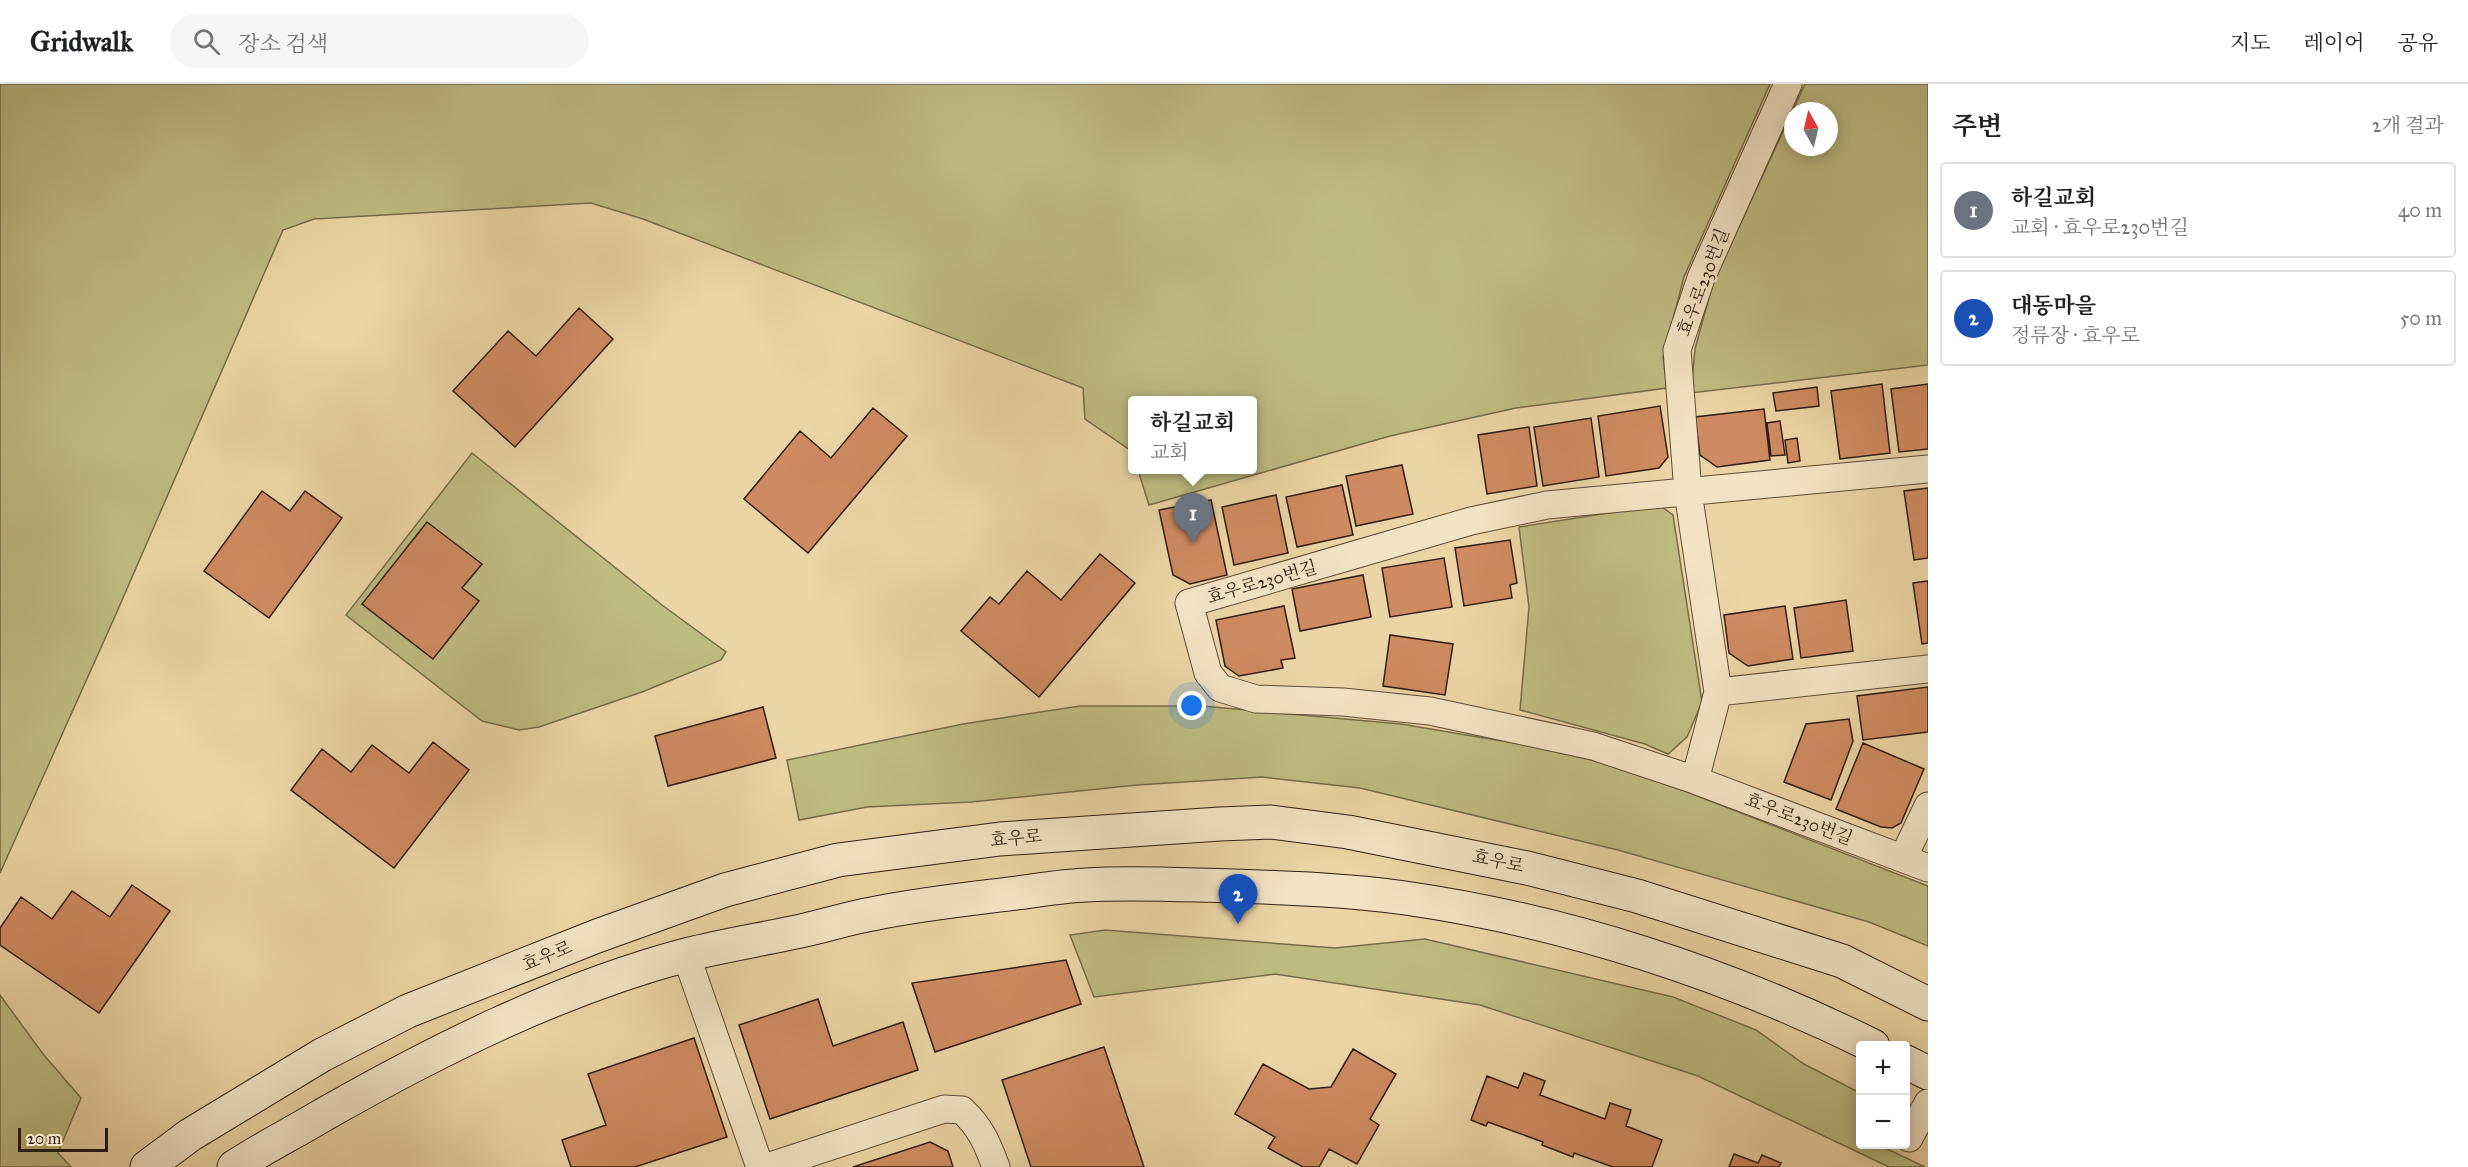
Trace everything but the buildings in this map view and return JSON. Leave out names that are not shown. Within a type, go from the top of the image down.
[{"type":"main road","name":"효우로","points":[[147,1167],[190,1135],[268,1086],[354,1038],[408,1011],[597,936],[725,890],[838,860],[1000,839],[1261,823],[1348,832],[1527,868],[1637,896],[1842,961],[1928,1004]]},
{"type":"main road","points":[[234,1167],[272,1142],[370,1087],[494,1026],[580,991],[686,955],[869,914],[966,899],[1086,885],[1174,884],[1296,889],[1404,898],[1501,916],[1606,943],[1708,974],[1814,1016],[1863,1041]]},
{"type":"main road","points":[[1910,1064],[1928,1073]]},
{"type":"street","name":"효우로230번길","points":[[1695,780],[1718,692],[1688,492],[1677,350],[1701,278],[1788,84]]},
{"type":"street","name":"효우로230번길","points":[[1928,470],[1547,506],[1471,521],[1189,603],[1208,673],[1220,688],[1256,699],[1343,702],[1430,711],[1593,746],[1695,780],[1928,868]]},
{"type":"street","points":[[1718,692],[1928,669]]},
{"type":"street","points":[[1903,858],[1928,806]]},
{"type":"street","points":[[686,955],[760,1167]]},
{"type":"street","points":[[1910,1136],[1928,1102]]},
{"type":"street","points":[[766,1167],[944,1109],[962,1110],[977,1123],[996,1167]]},
{"type":"shaded area","points":[[0,84],[1770,84],[1684,277],[1663,357],[1667,388],[1516,408],[1390,436],[1149,505],[1139,474],[1257,474],[1257,396],[1128,396],[1128,449],[1085,419],[1083,388],[643,219],[591,203],[314,219],[283,230],[116,614],[0,873]]},
{"type":"shaded area","points":[[1805,84],[1928,84],[1928,365],[1691,393],[1695,349],[1713,283],[1784,129],[1784,156],[1838,156],[1838,102],[1797,102]]},
{"type":"shaded area","points":[[472,453],[662,605],[726,652],[721,660],[642,692],[539,727],[519,730],[482,721],[346,615]]},
{"type":"shaded area","points":[[1659,505],[1673,515],[1702,702],[1687,737],[1668,754],[1645,744],[1520,710],[1529,607],[1519,527]]},
{"type":"shaded area","points":[[1080,706],[1202,706],[1401,724],[1538,747],[1628,769],[1928,886],[1928,946],[1869,922],[1618,850],[1360,788],[1262,777],[1137,785],[971,802],[867,807],[799,820],[787,760],[963,724]]},
{"type":"shaded area","points":[[1105,930],[1335,948],[1425,939],[1673,997],[1756,1030],[1804,1064],[1856,1091],[1856,1149],[1887,1149],[1925,1167],[1889,1167],[1698,1076],[1480,1005],[1275,974],[1094,997],[1070,935]]},
{"type":"shaded area","points":[[0,995],[43,1054],[81,1098],[58,1153],[71,1167],[0,1167]]},
{"type":"place","name":"하길교회","points":[[1193,543]]},
{"type":"place","name":"대동마을","points":[[1238,924]]}]
